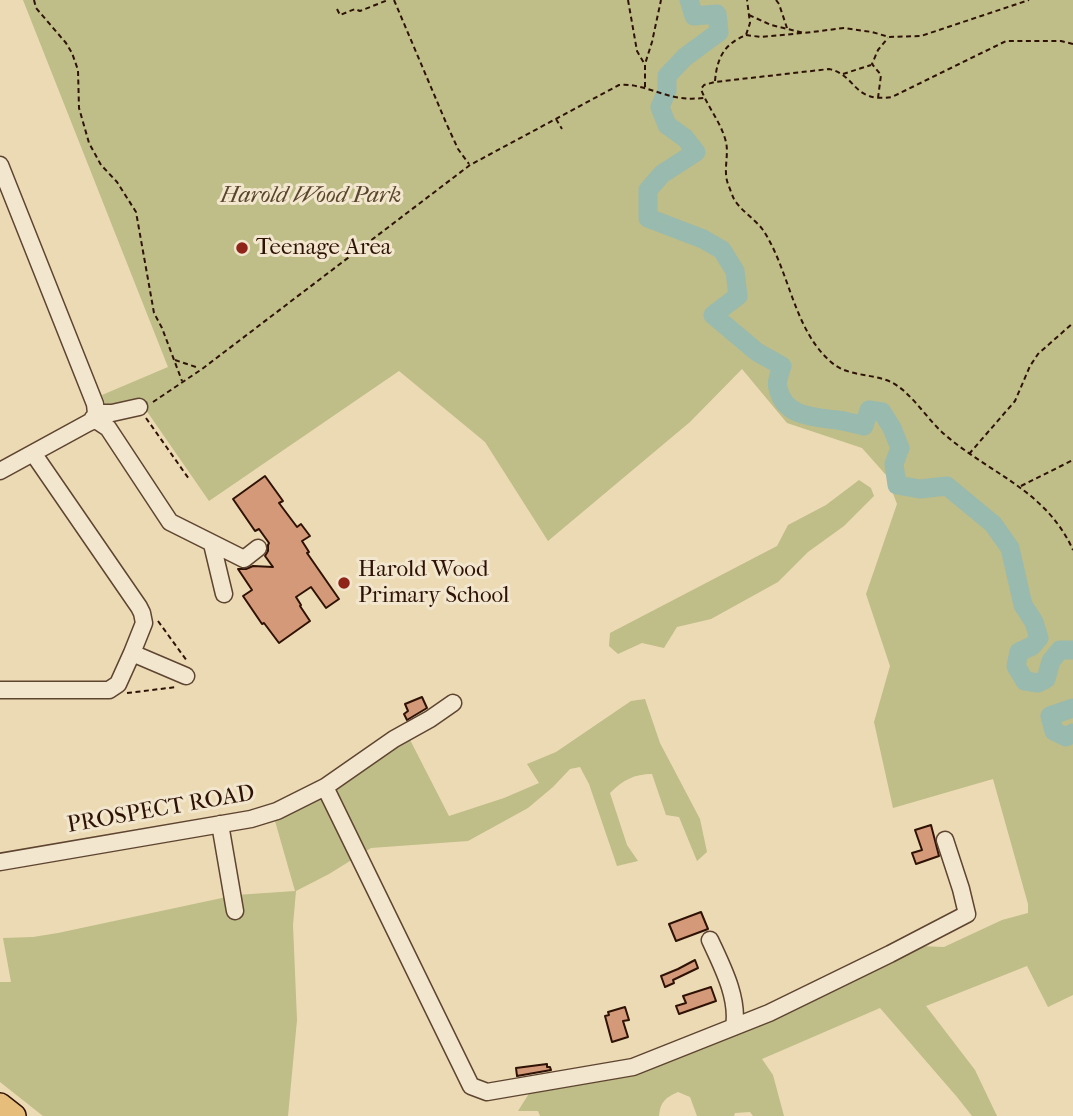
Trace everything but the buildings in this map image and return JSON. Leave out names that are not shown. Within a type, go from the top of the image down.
[{"type":"highway","points":[[0,1105],[14,1116]]},
{"type":"street","points":[[0,165],[95,404],[95,416],[108,428],[170,522],[244,559],[258,548]]},
{"type":"street","points":[[0,471],[88,423],[95,416],[139,407]]},
{"type":"street","points":[[0,690],[109,690],[118,684],[144,622],[142,613],[33,453]]},
{"type":"street","points":[[212,544],[224,594]]},
{"type":"street","points":[[132,653],[186,676]]},
{"type":"street","name":"PROSPECT ROAD","points":[[0,862],[251,819],[276,811],[325,787],[394,739],[453,703]]},
{"type":"street","points":[[325,787],[471,1086],[487,1092],[633,1067],[769,1013],[967,914],[945,840]]},
{"type":"street","points":[[220,824],[235,911]]},
{"type":"street","points":[[710,940],[723,969],[734,1006],[734,1027]]},
{"type":"path","points":[[34,0],[35,5],[72,53],[78,70],[79,108],[89,143],[101,165],[117,182],[136,212],[154,313],[183,383]]},
{"type":"path","points":[[337,9],[340,15],[355,9],[360,11],[388,0]]},
{"type":"path","points":[[394,0],[458,149],[470,165]]},
{"type":"path","points":[[628,0],[637,51],[645,65]]},
{"type":"path","points":[[645,88],[645,65],[661,0]]},
{"type":"path","points":[[746,35],[750,23],[747,0]]},
{"type":"path","points":[[776,0],[787,29]]},
{"type":"path","points":[[715,82],[720,57],[734,39],[746,35],[761,37],[844,28],[889,37],[921,36],[1029,0]]},
{"type":"path","points":[[35,5],[39,1]]},
{"type":"path","points":[[749,15],[771,25],[804,33]]},
{"type":"path","points":[[842,74],[872,64],[878,50],[889,37]]},
{"type":"path","points":[[1073,44],[1042,40],[1006,41],[892,97],[878,99],[860,92],[838,71],[828,69],[715,82],[704,85],[701,89],[727,144],[726,180],[734,200],[761,228],[772,246],[804,324],[820,352],[845,371],[892,383],[909,396],[943,433],[1033,497],[1047,510],[1060,525],[1073,550]]},
{"type":"path","points":[[872,64],[881,75],[878,99]]},
{"type":"path","points":[[189,480],[139,407],[183,383],[470,165],[590,99],[627,84],[674,97],[704,98]]},
{"type":"path","points":[[556,119],[562,129]]},
{"type":"path","points":[[969,454],[1015,401],[1038,354],[1073,323]]},
{"type":"path","points":[[174,359],[202,369]]},
{"type":"path","points":[[1019,487],[1073,460]]},
{"type":"green space","name":"Harold Wood Park","points":[[23,0],[1073,0],[1073,995],[1048,1007],[1027,966],[926,1006],[975,1070],[997,1116],[972,1116],[880,1008],[762,1059],[773,1075],[784,1116],[753,1116],[750,1112],[735,1113],[734,1116],[697,1116],[690,1097],[678,1092],[664,1101],[659,1116],[540,1116],[538,1111],[518,1111],[530,1092],[589,1079],[920,946],[944,947],[1002,920],[1028,913],[1028,904],[993,779],[893,808],[874,722],[890,666],[866,594],[897,504],[886,475],[862,448],[787,423],[742,369],[690,422],[548,541],[485,442],[399,371],[209,501],[146,410],[131,404],[107,408],[102,395],[168,367]]},
{"type":"green space","points":[[859,480],[871,488],[874,496],[844,526],[808,552],[778,582],[711,619],[677,627],[664,648],[642,643],[618,654],[609,646],[610,633],[777,546],[788,525],[826,505]]},
{"type":"green space","points":[[645,699],[660,743],[700,819],[707,852],[697,861],[679,817],[666,815],[652,774],[640,775],[624,781],[610,793],[627,845],[638,861],[617,866],[589,784],[580,767],[570,769],[528,808],[468,841],[371,848],[296,891],[293,925],[297,1020],[288,1116],[43,1116],[0,1082],[0,982],[11,982],[3,938],[58,933],[236,895],[295,891],[275,821],[275,812],[406,732],[449,816],[539,783],[527,764],[556,752],[631,701]]},
{"type":"waterway","points":[[689,0],[694,16],[717,14],[719,32],[685,57],[667,76],[667,91],[660,107],[667,125],[685,138],[696,152],[662,174],[648,190],[648,218],[703,239],[722,250],[735,271],[738,296],[713,315],[757,352],[782,366],[778,386],[781,398],[787,405],[801,414],[864,426],[869,410],[882,412],[900,448],[894,464],[897,485],[920,489],[947,486],[993,524],[1010,548],[1023,605],[1034,622],[1039,638],[1032,646],[1019,652],[1016,666],[1025,681],[1038,683],[1046,679],[1051,661],[1060,650],[1073,650]]},
{"type":"waterway","points":[[1073,708],[1050,716],[1054,731],[1066,737],[1073,733]]},
{"type":"place","name":"Teenage Area","points":[[242,248]]},
{"type":"place","name":"Harold Wood Primary School","points":[[344,583]]}]
